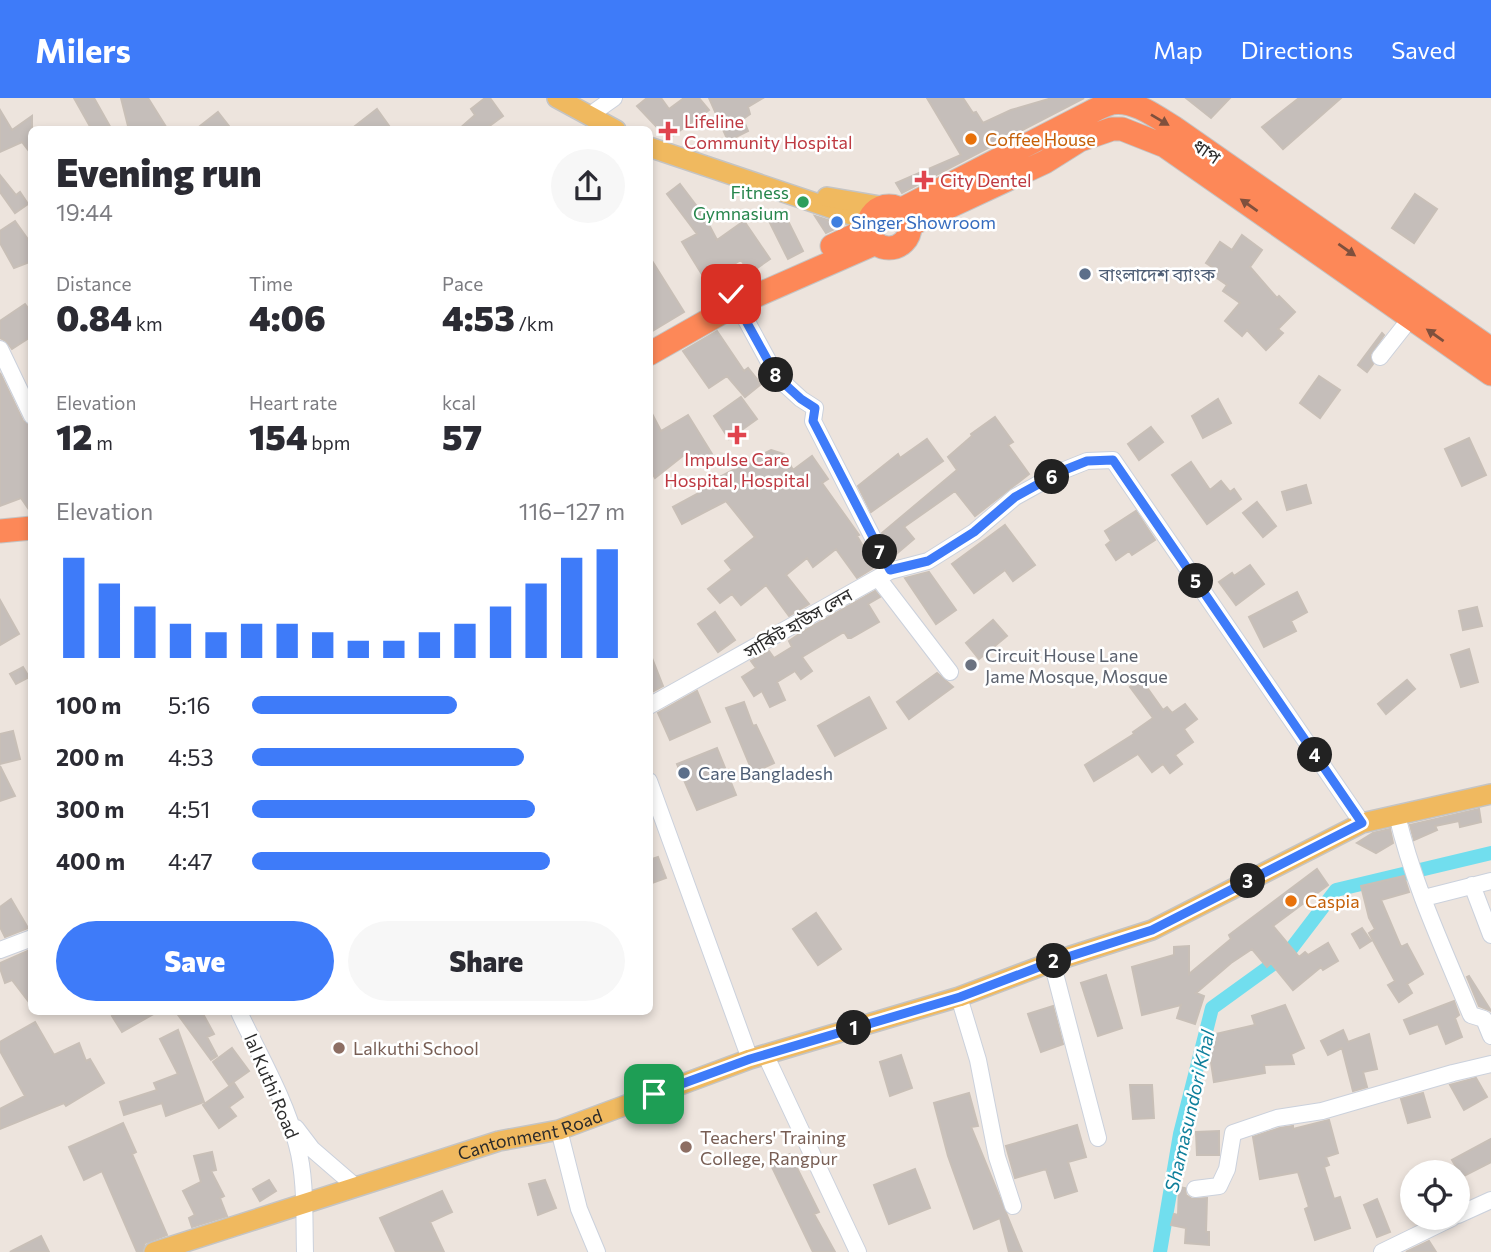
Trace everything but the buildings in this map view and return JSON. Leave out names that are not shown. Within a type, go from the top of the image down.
[{"type":"highway","name":"ধাপ","points":[[653,339],[885,222],[1113,101],[1145,111],[1176,129],[1417,310],[1491,374]]},
{"type":"highway","name":"ধাপ","points":[[885,222],[1045,162],[1080,140],[1112,129],[1122,130],[1165,146],[1417,310],[1491,349]]},
{"type":"highway","name":"ধাপ","points":[[653,351],[734,299]]},
{"type":"highway","points":[[0,531],[28,528]]},
{"type":"highway","points":[[0,542],[28,539]]},
{"type":"main road","points":[[557,98],[609,126]]},
{"type":"main road","points":[[653,148],[885,222]]},
{"type":"main road","name":"Cantonment Road","points":[[154,1252],[499,1141],[559,1130],[758,1056],[960,997],[1052,962],[1152,930],[1362,823],[1491,794]]},
{"type":"street","points":[[590,116],[614,98]]},
{"type":"street","points":[[734,299],[777,377],[815,408],[813,421],[884,574],[950,672]]},
{"type":"street","points":[[1380,357],[1417,310]]},
{"type":"street","points":[[0,349],[28,408]]},
{"type":"street","name":"সার্কিট হাউস লেন","points":[[653,704],[884,574],[928,561],[974,532],[1015,497],[1062,471],[1087,461],[1113,460],[1362,823]]},
{"type":"street","points":[[653,791],[758,1056],[858,1252]]},
{"type":"street","points":[[1397,816],[1406,855],[1471,1015],[1484,1019],[1491,1036]]},
{"type":"street","points":[[1424,898],[1491,881]]},
{"type":"street","points":[[1472,885],[1491,935]]},
{"type":"street","points":[[0,950],[28,940]]},
{"type":"street","points":[[1052,962],[1098,1138]]},
{"type":"street","points":[[960,997],[978,1060],[997,1157],[1013,1206]]},
{"type":"street","name":"lal Kuthi Road","points":[[240,1015],[288,1118],[298,1147],[304,1204],[305,1252]]},
{"type":"street","points":[[1195,1189],[1219,1186],[1227,1169],[1233,1133],[1277,1118],[1322,1111],[1491,1064]]},
{"type":"street","points":[[288,1118],[313,1149],[356,1187]]},
{"type":"street","points":[[559,1130],[579,1209],[597,1252]]},
{"type":"street","points":[[1470,1210],[1491,1200]]},
{"type":"street","points":[[1382,1252],[1427,1230]]},
{"type":"waterway","name":"Shamasundori Khal","points":[[1160,1252],[1180,1134],[1212,1008],[1288,953],[1336,890],[1491,853]]},
{"type":"place","name":"Lifeline Community Hospital","points":[[668,131]]},
{"type":"place","name":"Coffee House","points":[[971,139]]},
{"type":"place","name":"City Dentel","points":[[924,180]]},
{"type":"place","name":"Fitness Gymnasium","points":[[803,202]]},
{"type":"place","name":"Singer Showroom","points":[[837,222]]},
{"type":"place","name":"বাংলাদেশ ব্যাংক","points":[[1085,274]]},
{"type":"place","name":"Impulse Care Hospital, Hospital","points":[[737,435]]},
{"type":"place","name":"Circuit House Lane Jame Mosque, Mosque","points":[[971,665]]},
{"type":"place","name":"Care Bangladesh","points":[[684,773]]},
{"type":"place","name":"Caspia","points":[[1291,901]]},
{"type":"place","name":"Lalkuthi School","points":[[339,1048]]},
{"type":"place","name":"Teachers' Training College, Rangpur","points":[[686,1147]]},
{"type":"route","points":[[654,1094],[750,1059],[960,997],[1052,962],[1152,930],[1362,823],[1113,460],[1087,461],[1062,471],[1015,497],[974,532],[928,561],[890,570],[828,454],[813,421],[815,408],[777,377],[731,294]]}]
